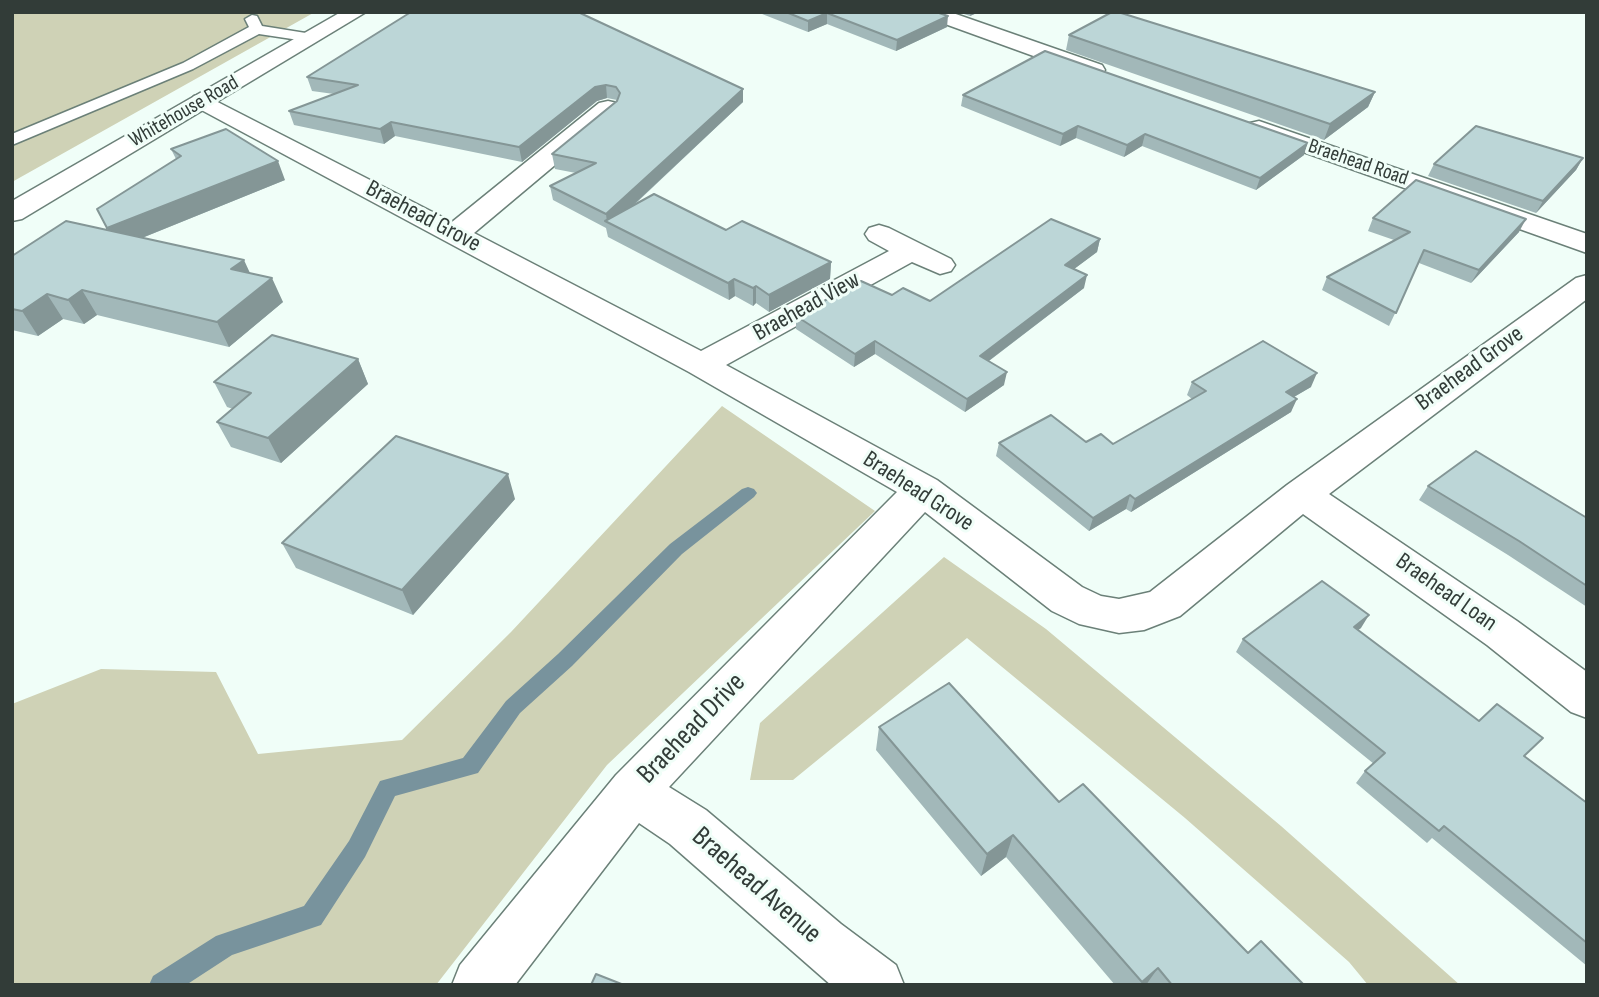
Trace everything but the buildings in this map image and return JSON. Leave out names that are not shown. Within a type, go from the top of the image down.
[{"type":"street","name":"Whitehouse Road","points":[[12,212],[356,12]]},
{"type":"street","points":[[930,12],[1114,77]]},
{"type":"street","name":"Braehead Grove","points":[[202,101],[701,365],[923,490],[1067,600],[1094,611],[1119,616],[1144,613],[1166,604],[1301,495],[1587,284]]},
{"type":"street","points":[[455,234],[609,108]]},
{"type":"street","name":"Braehead Road","points":[[1232,119],[1587,243]]},
{"type":"street","points":[[879,234],[940,265]]},
{"type":"street","name":"Braehead View","points":[[701,365],[912,250]]},
{"type":"street","name":"Braehead Drive","points":[[480,985],[633,791],[923,490]]},
{"type":"street","name":"Braehead Loan","points":[[1301,495],[1503,634],[1587,698]]},
{"type":"street","name":"Braehead Avenue","points":[[633,791],[688,827],[822,943],[876,985]]},
{"type":"lane","points":[[12,140],[188,66],[255,24],[312,38]]},
{"type":"green space","points":[[12,12],[315,12],[12,182]]},
{"type":"green space","points":[[722,406],[875,511],[607,765],[436,985],[12,985],[12,704],[101,669],[216,672],[258,754],[402,740],[511,632]]},
{"type":"green space","points":[[944,557],[1046,629],[1281,826],[1460,985],[1368,985],[1349,962],[1185,818],[967,638],[793,780],[750,780],[760,723]]},
{"type":"waterway","points":[[162,985],[225,945],[312,916],[357,849],[388,788],[470,766],[513,707],[565,660],[676,549],[748,493]]}]
